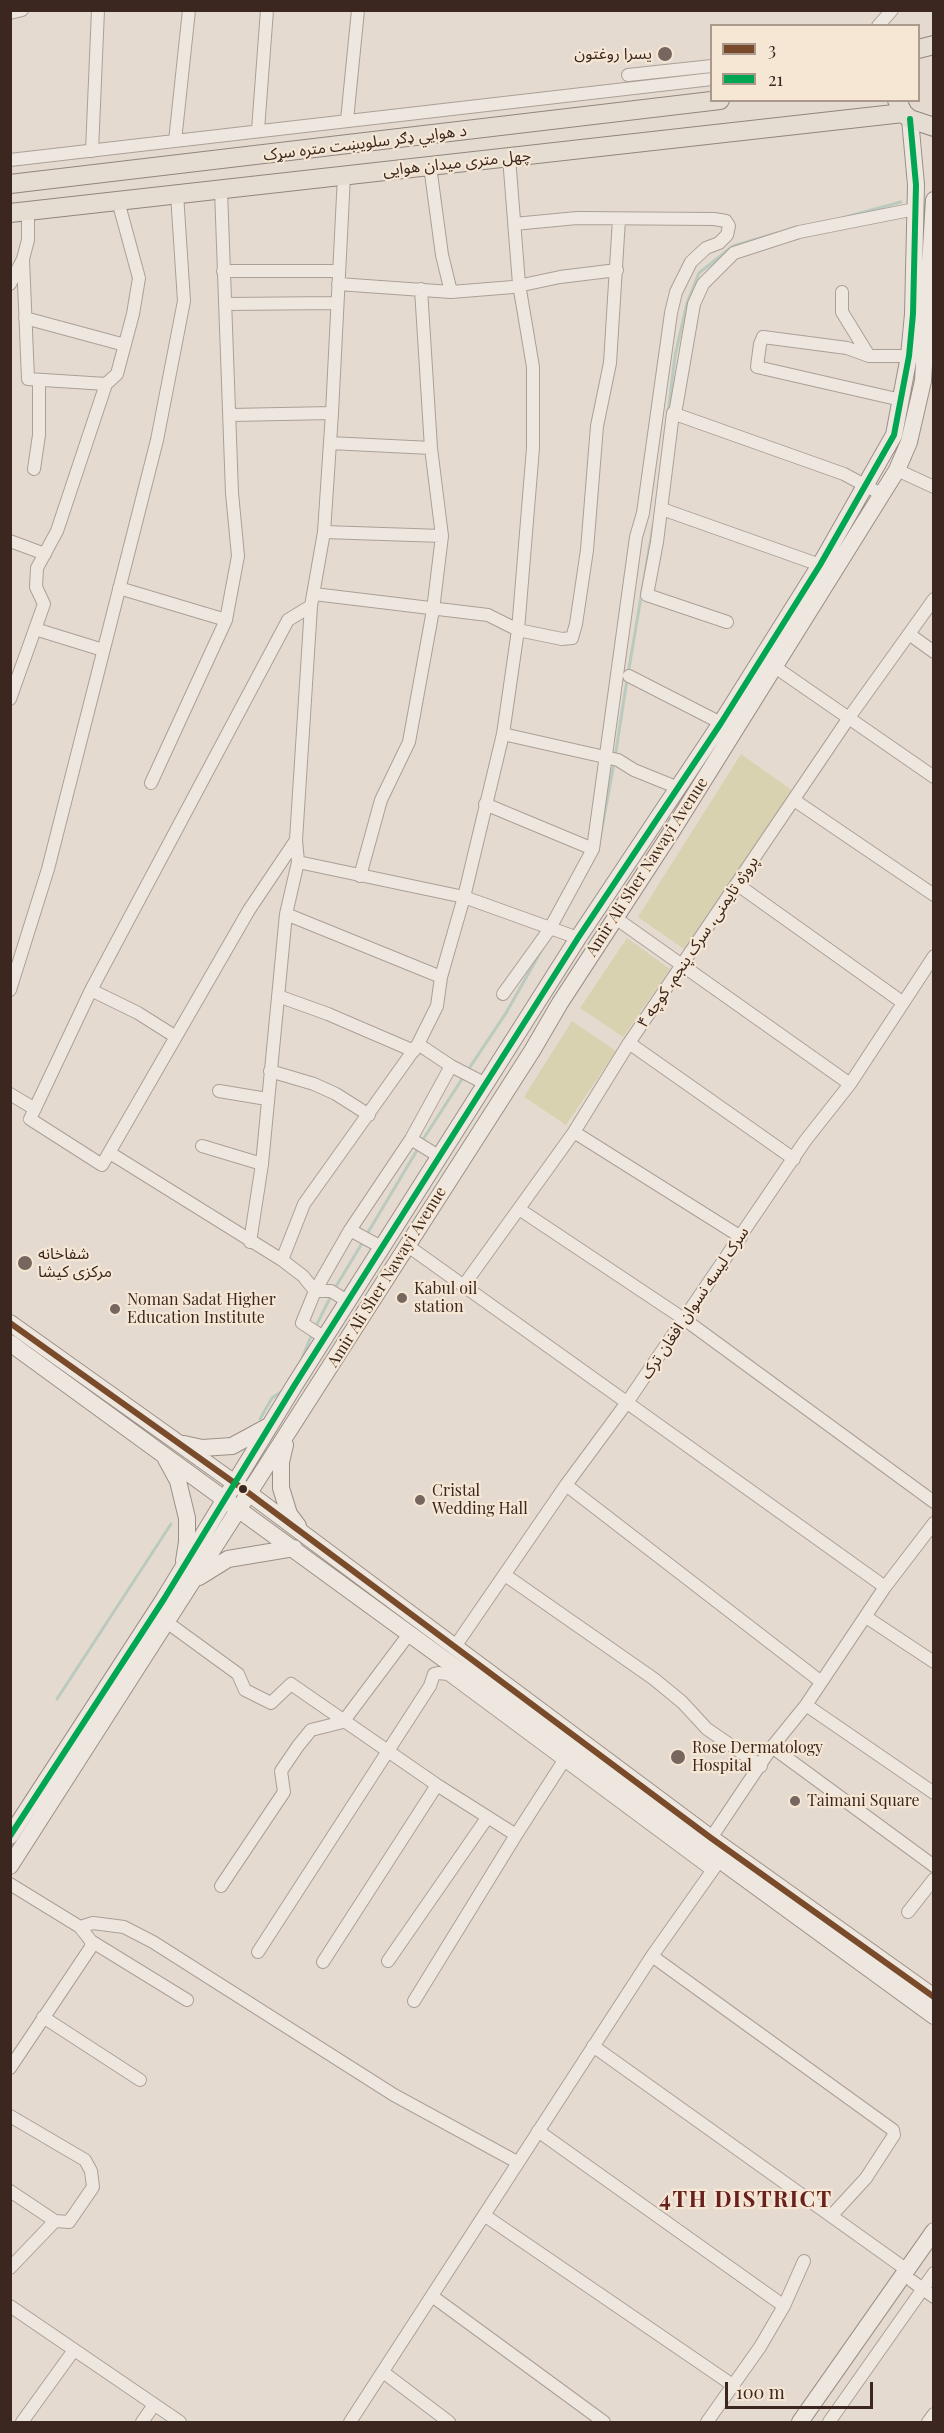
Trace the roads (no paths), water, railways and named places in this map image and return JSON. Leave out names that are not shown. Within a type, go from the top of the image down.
[{"type":"main road","name":"د هوايي ډګر سلویښت متره سړک","points":[[10,184],[710,101]]},
{"type":"main road","points":[[903,111],[933,127]]},
{"type":"main road","points":[[10,1866],[168,1623],[225,1500],[270,1425],[578,938],[676,787],[721,723],[820,565],[874,490],[894,435],[909,356],[916,166],[903,111]]},
{"type":"main road","name":"چهل متری میدان هوایی","points":[[19,212],[903,111]]},
{"type":"main road","name":"Amir Ali Sher Nawayi Avenue","points":[[189,1574],[240,1510],[775,666],[874,490],[897,470],[909,442],[923,381],[930,312],[933,201]]},
{"type":"main road","points":[[10,1323],[235,1483],[711,1839],[933,1997]]},
{"type":"main road","points":[[10,1343],[410,1634],[715,1866],[933,2016]]},
{"type":"main road","points":[[176,1442],[202,1448],[232,1446],[270,1425]]},
{"type":"main road","points":[[287,1435],[281,1462],[281,1488],[289,1514],[304,1534]]},
{"type":"main road","points":[[164,1455],[178,1481],[188,1518],[189,1574]]},
{"type":"main road","points":[[10,1836],[189,1574],[228,1559],[294,1548]]},
{"type":"main road","points":[[813,2422],[910,2276],[933,2231]]},
{"type":"main road","points":[[800,2422],[910,2276],[933,2250]]},
{"type":"street","points":[[10,13],[22,10]]},
{"type":"street","points":[[92,151],[98,10]]},
{"type":"street","points":[[175,141],[189,10]]},
{"type":"street","points":[[258,130],[267,10]]},
{"type":"street","points":[[347,120],[358,10]]},
{"type":"street","points":[[880,24],[892,10]]},
{"type":"street","points":[[10,160],[347,120],[673,76],[710,66]]},
{"type":"street","points":[[628,75],[710,79]]},
{"type":"street","points":[[282,1260],[304,1204],[416,1048],[437,1006],[441,977],[464,897],[503,734],[518,630],[533,448],[533,367],[519,284],[509,157]]},
{"type":"street","points":[[430,166],[442,255],[451,292]]},
{"type":"street","points":[[250,1242],[262,1164],[286,914],[298,862],[297,840],[313,600],[324,532],[333,413],[344,176]]},
{"type":"street","points":[[151,783],[226,620],[238,556],[232,493],[231,415],[221,190]]},
{"type":"street","points":[[10,990],[48,869],[157,440],[183,301],[177,194]]},
{"type":"street","points":[[10,699],[44,604],[36,587],[37,567],[57,531],[106,384],[117,374],[125,345],[139,278],[118,201]]},
{"type":"street","points":[[728,622],[647,595],[662,509],[673,413],[675,414],[694,304],[703,285],[734,253],[799,232],[915,209]]},
{"type":"street","points":[[10,284],[23,259],[28,240],[19,212]]},
{"type":"street","points":[[503,994],[552,930],[593,849],[612,759],[671,314],[676,292],[691,262],[706,248],[719,243],[727,235],[729,226],[726,221],[714,219],[577,218],[514,224]]},
{"type":"street","points":[[297,840],[249,910],[102,1165],[30,1119],[91,990],[288,620],[313,600],[488,615],[518,630],[562,639],[572,638],[587,550],[597,426],[610,363],[619,219]]},
{"type":"street","points":[[23,259],[28,379],[106,384]]},
{"type":"street","points":[[223,271],[338,278],[451,292],[513,287],[519,284],[617,270]]},
{"type":"street","points":[[360,876],[381,800],[409,742],[433,610],[442,536],[431,448],[421,289]]},
{"type":"street","points":[[842,292],[842,312],[869,356]]},
{"type":"street","points":[[225,304],[337,303]]},
{"type":"street","points":[[25,318],[125,345]]},
{"type":"street","points":[[901,400],[757,367],[763,337],[847,348],[869,356],[909,356]]},
{"type":"street","points":[[34,469],[39,435],[39,380]]},
{"type":"street","points":[[231,415],[333,413]]},
{"type":"street","points":[[675,414],[844,474],[874,490]]},
{"type":"street","points":[[330,443],[431,448]]},
{"type":"street","points":[[897,470],[933,487]]},
{"type":"street","points":[[662,509],[820,565]]},
{"type":"street","points":[[324,532],[442,536]]},
{"type":"street","points":[[10,540],[45,554]]},
{"type":"street","points":[[118,588],[226,620]]},
{"type":"street","name":"پروژه تایمنی، سرک پنجم، کوچه ۴","points":[[464,1285],[574,1132],[629,1043],[738,885],[848,719],[933,599]]},
{"type":"street","points":[[35,629],[103,650]]},
{"type":"street","points":[[909,634],[933,652]]},
{"type":"street","points":[[775,666],[933,777]]},
{"type":"street","points":[[629,676],[721,723]]},
{"type":"street","points":[[503,734],[612,759],[634,771],[676,787]]},
{"type":"street","points":[[794,800],[933,895]]},
{"type":"street","points":[[485,804],[593,849]]},
{"type":"street","points":[[298,862],[464,897],[578,938]]},
{"type":"street","points":[[738,885],[902,1002]]},
{"type":"street","points":[[286,914],[441,977]]},
{"type":"street","points":[[614,917],[684,964],[850,1084]]},
{"type":"street","name":"سرک لیسه نسوان افغان‌ ترک","points":[[454,1648],[566,1485],[628,1401],[794,1159],[850,1084],[933,957]]},
{"type":"street","points":[[91,990],[138,1013],[176,1037]]},
{"type":"street","points":[[278,996],[416,1048],[486,1084]]},
{"type":"street","points":[[629,1043],[794,1159]]},
{"type":"street","points":[[325,1338],[305,1325],[315,1291],[415,1143],[451,1066]]},
{"type":"street","points":[[270,1071],[336,1094],[369,1115]]},
{"type":"street","points":[[219,1091],[267,1099]]},
{"type":"street","points":[[10,1094],[35,1109]]},
{"type":"street","points":[[574,1132],[741,1237]]},
{"type":"street","points":[[415,1143],[440,1157]]},
{"type":"street","points":[[202,1146],[262,1164]]},
{"type":"street","points":[[110,1153],[282,1260],[303,1276],[315,1291]]},
{"type":"street","points":[[519,1209],[684,1319],[933,1502]]},
{"type":"street","points":[[356,1233],[383,1248]]},
{"type":"street","points":[[408,1246],[628,1401],[885,1587]]},
{"type":"street","points":[[315,1291],[331,1291],[349,1302]]},
{"type":"street","points":[[566,1485],[820,1681]]},
{"type":"street","points":[[711,1839],[772,1747],[806,1705],[885,1587],[933,1523]]},
{"type":"street","points":[[505,1575],[654,1679],[682,1702],[707,1729],[761,1766]]},
{"type":"street","points":[[866,1617],[933,1662]]},
{"type":"street","points":[[168,1623],[238,1674],[245,1690],[271,1703],[291,1684],[343,1722],[516,1835]]},
{"type":"street","points":[[221,1886],[284,1792],[281,1771],[298,1746],[311,1730],[343,1722],[410,1634]]},
{"type":"street","points":[[258,1952],[430,1686],[434,1674],[443,1672],[563,1762],[715,1866],[652,1956],[350,2422]]},
{"type":"street","points":[[806,1705],[933,1792]]},
{"type":"street","points":[[772,1747],[933,1866]]},
{"type":"street","points":[[414,2001],[563,1762]]},
{"type":"street","points":[[324,1962],[437,1785]]},
{"type":"street","points":[[388,1961],[487,1818]]},
{"type":"street","points":[[908,1912],[933,1879]]},
{"type":"street","points":[[10,1884],[80,1928],[91,1941],[187,2000]]},
{"type":"street","points":[[80,1928],[93,1923],[106,1923],[124,1927],[143,1937],[214,1978],[394,2095],[518,2162]]},
{"type":"street","points":[[10,2068],[91,1947],[91,1941]]},
{"type":"street","points":[[652,1956],[893,2130],[894,2134],[867,2178],[832,2215]]},
{"type":"street","points":[[43,2017],[140,2080]]},
{"type":"street","points":[[593,2046],[832,2215],[910,2276],[933,2297]]},
{"type":"street","points":[[10,2116],[85,2160],[91,2171],[93,2187],[69,2222],[55,2221],[10,2191]]},
{"type":"street","points":[[538,2131],[784,2306]]},
{"type":"street","points":[[484,2215],[734,2386]]},
{"type":"street","points":[[829,2422],[910,2276],[933,2219]]},
{"type":"street","points":[[10,2268],[55,2221]]},
{"type":"street","points":[[707,2422],[734,2386],[784,2306],[804,2261]]},
{"type":"street","points":[[791,2422],[910,2276],[933,2272]]},
{"type":"street","points":[[432,2296],[604,2422]]},
{"type":"street","points":[[10,2306],[180,2422]]},
{"type":"street","points":[[22,2422],[74,2350]]},
{"type":"street","points":[[383,2372],[449,2422]]},
{"type":"street","points":[[142,2422],[154,2405]]},
{"type":"street","points":[[927,2422],[933,2414]]},
{"type":"waterway","points":[[842,218],[901,202]]},
{"type":"waterway","points":[[668,413],[675,356],[687,303],[699,273],[733,246],[777,233]]},
{"type":"waterway","points":[[628,674],[653,526]]},
{"type":"waterway","points":[[615,757],[627,680]]},
{"type":"waterway","points":[[600,839],[614,763]]},
{"type":"waterway","points":[[468,1070],[506,1013],[544,946]]},
{"type":"waterway","points":[[422,1141],[464,1076]]},
{"type":"waterway","points":[[367,1234],[419,1147]]},
{"type":"waterway","points":[[335,1288],[364,1240]]},
{"type":"waterway","points":[[315,1328],[332,1294]]},
{"type":"waterway","points":[[301,1361],[312,1334]]},
{"type":"waterway","points":[[260,1419],[272,1398],[281,1392]]},
{"type":"waterway","points":[[57,1699],[171,1524]]},
{"type":"place","name":"یسرا روغتون","points":[[665,54]]},
{"type":"place","name":"شفاخانه مرکزی کیشا","points":[[25,1263]]},
{"type":"place","name":"Kabul oil station","points":[[402,1298]]},
{"type":"place","name":"Noman Sadat Higher Education Institute","points":[[115,1309]]},
{"type":"place","name":"Cristal Wedding Hall","points":[[420,1500]]},
{"type":"place","name":"Rose Dermatology Hospital","points":[[678,1757]]},
{"type":"place","name":"Taimani Square","points":[[795,1801]]},
{"type":"district","name":"4TH DISTRICT","points":[[746,2200]]}]
